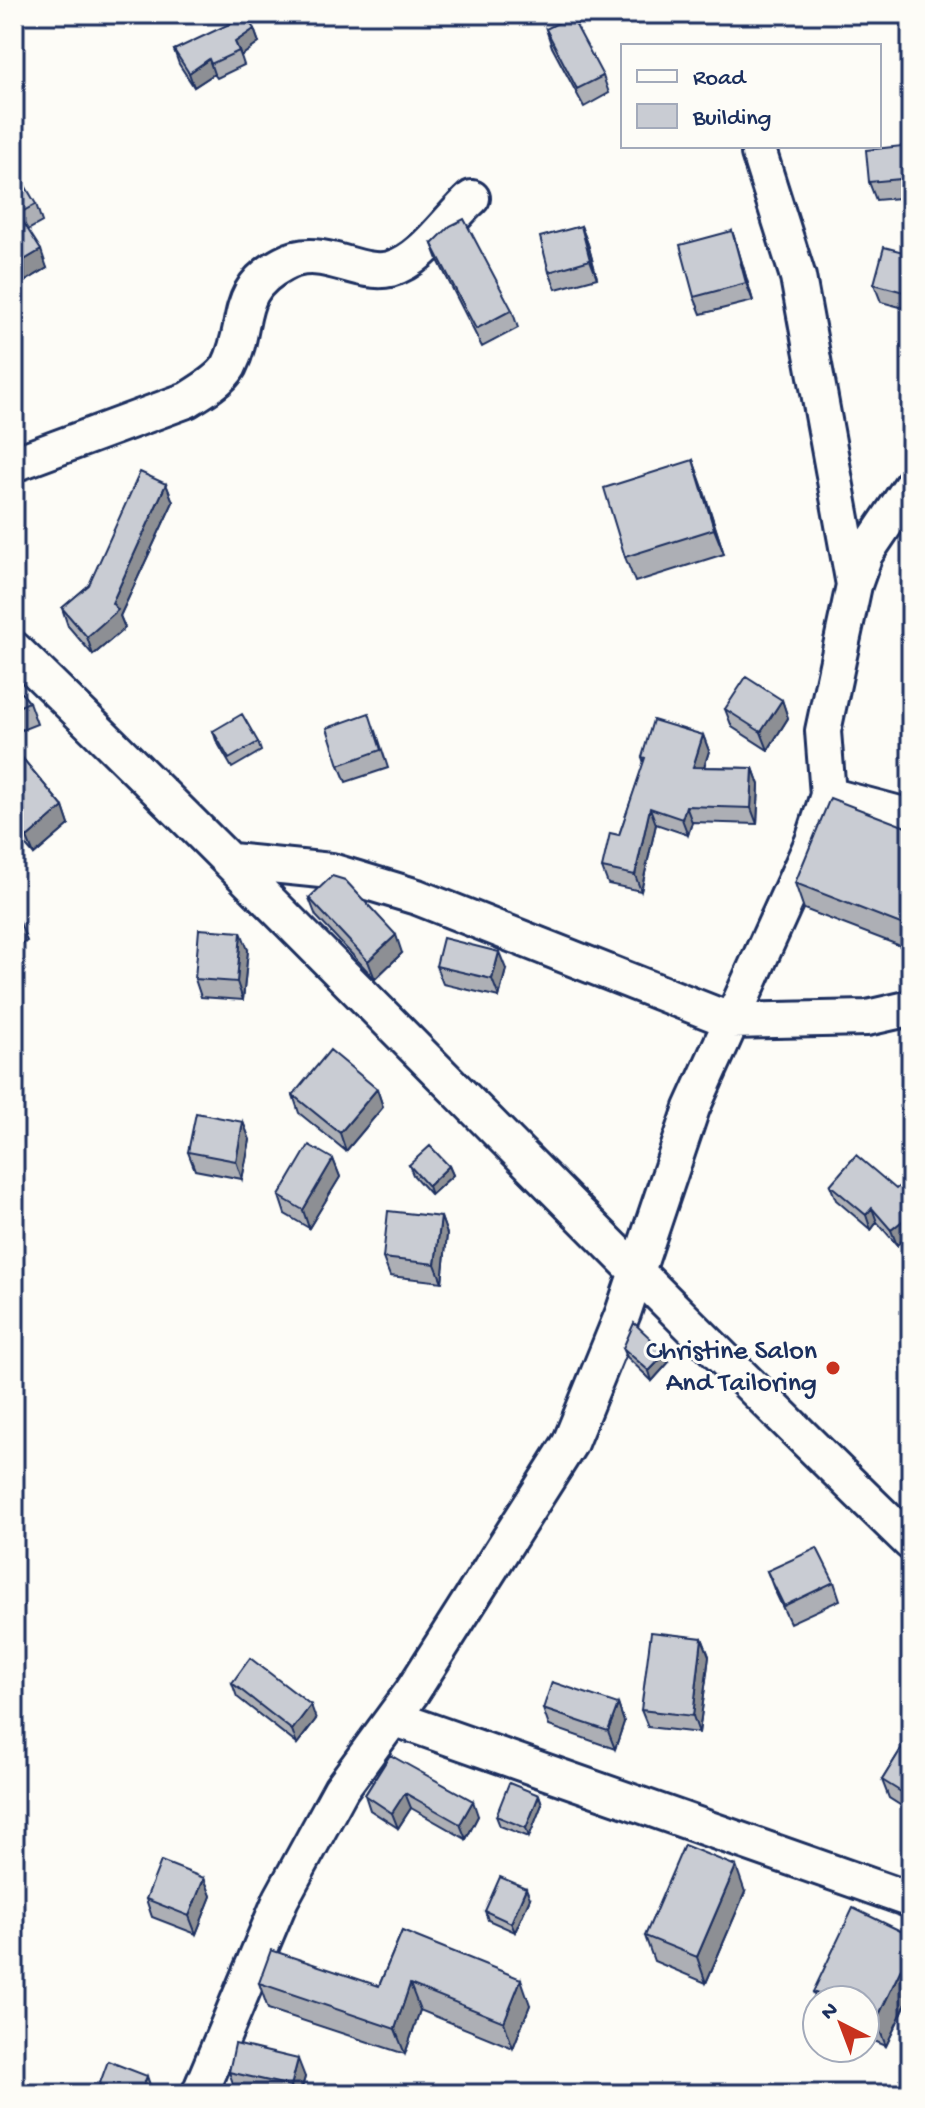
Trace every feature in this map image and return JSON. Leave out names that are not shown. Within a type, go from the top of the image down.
[{"type":"street","points":[[759,153],[798,277],[854,585]]},
{"type":"street","points":[[14,464],[187,400],[206,387],[228,369],[237,345],[241,312],[254,284],[285,262],[311,257],[336,258],[367,268],[388,270],[416,254],[472,198]]},
{"type":"street","points":[[199,2094],[281,1899],[341,1789],[393,1718],[570,1443],[636,1273],[692,1108],[813,841],[828,795],[823,731],[854,585],[865,554],[911,486]]},
{"type":"street","points":[[14,649],[232,861],[636,1273],[911,1543]]},
{"type":"street","points":[[828,795],[911,817]]},
{"type":"street","points":[[232,861],[331,871],[417,897],[732,1021],[867,1018],[911,1008]]},
{"type":"street","points":[[393,1718],[911,1900]]},
{"type":"building","points":[[246,16],[254,29],[235,42],[239,51],[211,64],[209,59],[189,73],[174,50]]},
{"type":"building","points":[[571,16],[603,76],[577,89],[546,29]]},
{"type":"building","points":[[911,145],[911,178],[869,182],[866,150]]},
{"type":"building","points":[[23,182],[36,204],[18,214],[41,250],[14,266],[14,187]]},
{"type":"building","points":[[464,219],[512,310],[476,329],[432,244],[450,226]]},
{"type":"building","points":[[581,226],[590,260],[549,272],[540,237]]},
{"type":"building","points":[[732,231],[746,283],[694,297],[680,245]]},
{"type":"building","points":[[884,247],[911,254],[911,294],[874,284]]},
{"type":"building","points":[[693,460],[714,529],[625,557],[604,488]]},
{"type":"building","points":[[140,472],[166,484],[112,603],[118,610],[87,637],[62,608],[89,585]]},
{"type":"building","points":[[746,677],[782,700],[761,732],[725,709]]},
{"type":"building","points":[[14,684],[29,702],[14,709]]},
{"type":"building","points":[[369,713],[381,750],[339,765],[327,728]]},
{"type":"building","points":[[242,714],[258,742],[229,759],[213,731]]},
{"type":"building","points":[[653,720],[703,735],[693,767],[753,768],[751,808],[686,806],[682,819],[650,808],[635,875],[602,868],[610,833],[619,835],[645,758],[642,757]]},
{"type":"building","points":[[14,748],[63,807],[27,838],[14,822]]},
{"type":"building","points":[[830,798],[911,829],[911,928],[795,883]]},
{"type":"building","points":[[332,876],[345,880],[396,935],[368,961],[309,898]]},
{"type":"building","points":[[14,911],[20,923],[14,926]]},
{"type":"building","points":[[199,929],[241,932],[237,982],[195,979]]},
{"type":"building","points":[[443,938],[499,952],[492,979],[436,966]]},
{"type":"building","points":[[330,1050],[377,1089],[340,1133],[293,1095]]},
{"type":"building","points":[[196,1113],[243,1122],[236,1161],[188,1152]]},
{"type":"building","points":[[309,1145],[333,1159],[303,1210],[279,1196]]},
{"type":"building","points":[[430,1146],[449,1166],[428,1186],[409,1165]]},
{"type":"building","points":[[856,1155],[896,1189],[904,1182],[911,1191],[911,1214],[891,1230],[872,1208],[866,1215],[830,1185]]},
{"type":"building","points":[[388,1211],[441,1217],[435,1264],[383,1258]]},
{"type":"building","points":[[634,1323],[666,1353],[649,1371],[623,1348]]},
{"type":"building","points":[[817,1548],[834,1582],[784,1606],[767,1571]]},
{"type":"building","points":[[651,1632],[702,1638],[693,1716],[641,1710]]},
{"type":"building","points":[[250,1658],[311,1705],[292,1730],[232,1683]]},
{"type":"building","points":[[552,1682],[618,1704],[608,1731],[543,1709]]},
{"type":"building","points":[[911,1733],[911,1798],[882,1780]]},
{"type":"building","points":[[390,1755],[473,1801],[460,1824],[405,1793],[392,1813],[365,1795]]},
{"type":"building","points":[[509,1783],[539,1795],[526,1828],[496,1816]]},
{"type":"building","points":[[684,1845],[736,1866],[697,1957],[645,1936]]},
{"type":"building","points":[[161,1861],[204,1878],[189,1916],[146,1899]]},
{"type":"building","points":[[500,1877],[526,1888],[511,1923],[485,1911]]},
{"type":"building","points":[[853,1908],[911,1936],[911,1948],[881,2011],[881,1984],[817,1984]]},
{"type":"building","points":[[402,1931],[521,1979],[504,2022],[410,1984],[395,2029],[259,1983],[271,1950],[379,1986]]},
{"type":"building","points":[[235,2044],[298,2059],[291,2086],[229,2072]]},
{"type":"building","points":[[108,2061],[147,2076],[140,2094],[96,2094]]},
{"type":"place","name":"Christine Salon And Tailoring","points":[[833,1368]]}]
